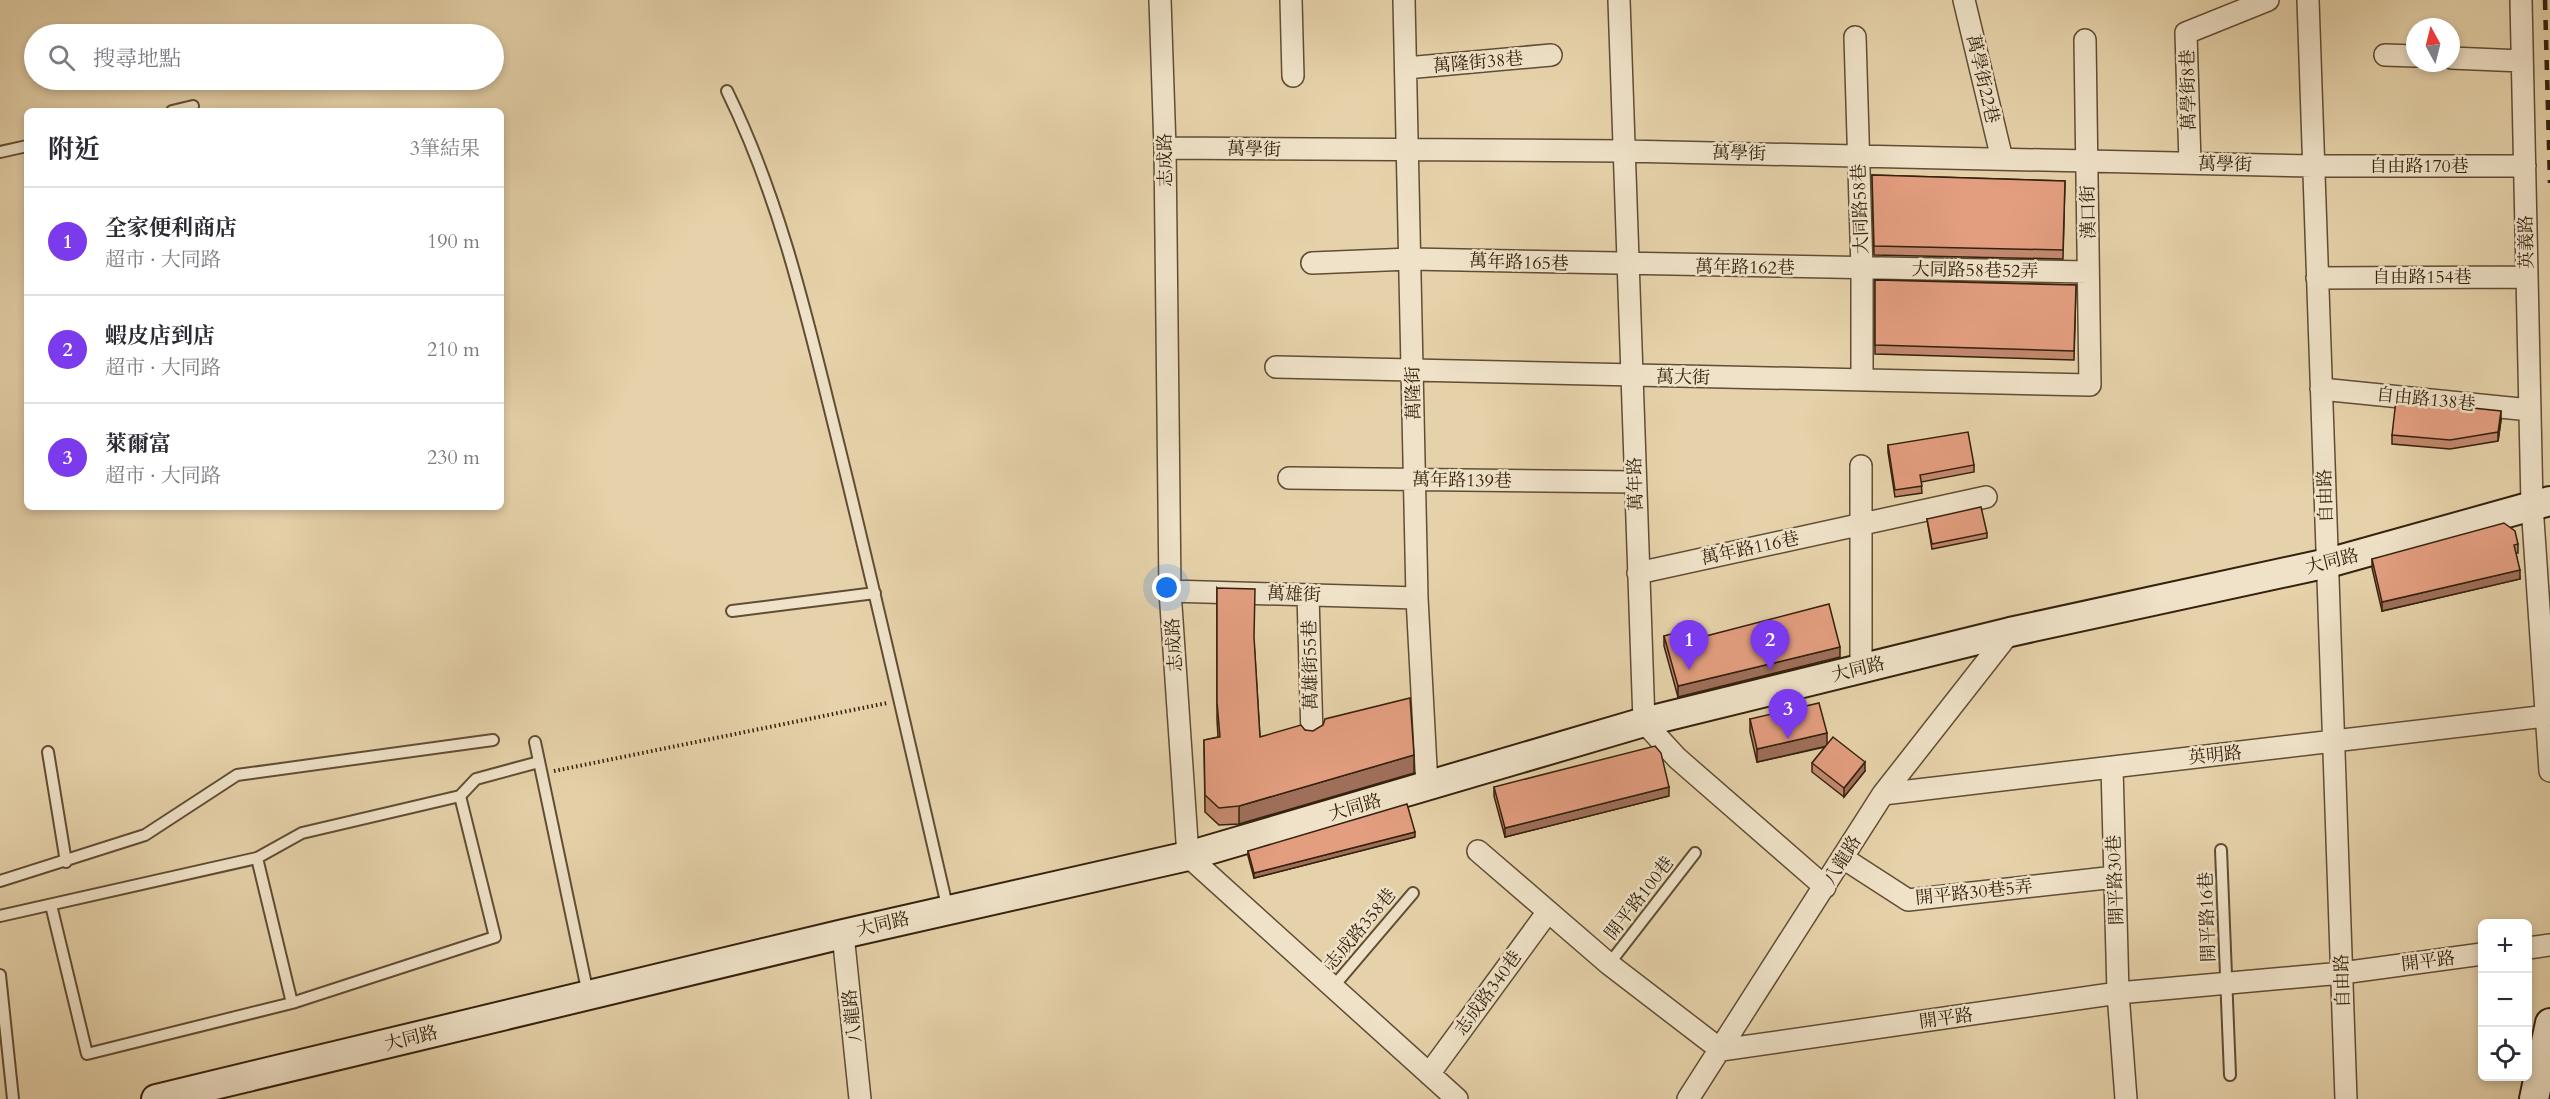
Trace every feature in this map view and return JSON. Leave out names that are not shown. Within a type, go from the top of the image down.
[{"type":"main road","name":"大同路","points":[[156,1099],[843,934],[1188,856],[1644,722],[2010,632],[2328,563],[2541,503]]},
{"type":"main road","points":[[2534,1099],[2550,1023]]},
{"type":"street","name":"志成路","points":[[1160,0],[1165,148],[1170,591],[1188,856]]},
{"type":"street","points":[[1291,0],[1293,76]]},
{"type":"street","name":"萬隆街","points":[[1404,0],[1418,598],[1427,786]]},
{"type":"street","name":"萬年路","points":[[1619,0],[1644,722]]},
{"type":"street","name":"萬學街22巷","points":[[1964,0],[2002,159]]},
{"type":"street","name":"萬學街8巷","points":[[2190,163],[2186,33],[2268,0]]},
{"type":"street","name":"自由路","points":[[2308,0],[2346,1099]]},
{"type":"street","name":"英義路","points":[[2521,0],[2530,410],[2541,503],[2546,716],[2550,771]]},
{"type":"street","name":"大同路58巷","points":[[1855,37],[1862,269],[1862,380]]},
{"type":"street","name":"漢口街","points":[[2085,40],[2090,385]]},
{"type":"street","name":"萬隆街38巷","points":[[1406,68],[1551,55]]},
{"type":"street","points":[[2385,55],[2406,56]]},
{"type":"street","points":[[2460,58],[2522,61]]},
{"type":"street","name":"萬學街","points":[[1165,148],[1624,151],[2314,166]]},
{"type":"street","name":"自由路170巷","points":[[2314,166],[2525,166]]},
{"type":"street","name":"萬年路165巷","points":[[1312,263],[1410,259],[1628,265]]},
{"type":"street","name":"萬年路162巷","points":[[1628,265],[1862,269]]},
{"type":"street","name":"大同路58巷52弄","points":[[1862,269],[2088,272]]},
{"type":"street","name":"自由路154巷","points":[[2318,278],[2527,277]]},
{"type":"street","name":"萬大街","points":[[1276,367],[2090,385]]},
{"type":"street","name":"自由路138巷","points":[[2321,389],[2530,410]]},
{"type":"street","points":[[1861,466],[1861,668]]},
{"type":"street","name":"萬年路139巷","points":[[1289,478],[1635,482]]},
{"type":"street","name":"萬年路116巷","points":[[1638,573],[1986,497]]},
{"type":"street","name":"萬雄街","points":[[1170,591],[1418,598]]},
{"type":"street","name":"萬雄街55巷","points":[[1308,595],[1312,736]]},
{"type":"street","name":"八龍路","points":[[1688,1099],[1883,794],[2010,632]]},
{"type":"street","name":"英明路","points":[[1883,794],[2546,716]]},
{"type":"street","points":[[1644,722],[1677,758],[1825,886]]},
{"type":"street","name":"開平路30巷","points":[[2112,767],[2118,993],[2126,1099]]},
{"type":"street","points":[[1478,851],[1547,913],[1609,964],[1721,1050]]},
{"type":"street","points":[[1188,856],[1457,1099]]},
{"type":"street","name":"開平路30巷5弄","points":[[1844,858],[1908,900],[2115,877]]},
{"type":"street","name":"志成路340巷","points":[[1429,1074],[1547,913]]},
{"type":"street","name":"八龍路","points":[[843,934],[860,1099]]},
{"type":"street","points":[[2532,947],[2550,945]]},
{"type":"street","name":"開平路","points":[[1721,1050],[2118,993],[2342,973],[2478,955]]},
{"type":"lane","points":[[728,91],[745,128],[797,277],[875,593],[948,910]]},
{"type":"lane","points":[[185,108],[193,106]]},
{"type":"lane","points":[[0,152],[24,147]]},
{"type":"lane","points":[[732,611],[875,593]]},
{"type":"lane","points":[[0,881],[66,862],[145,835],[237,775],[493,740]]},
{"type":"lane","points":[[534,742],[588,995]]},
{"type":"lane","points":[[48,752],[66,862]]},
{"type":"lane","points":[[0,916],[258,858],[302,833],[460,796],[477,779],[539,762]]},
{"type":"lane","points":[[51,905],[87,1054],[292,1003],[495,937],[460,796]]},
{"type":"lane","name":"開平路16巷","points":[[2221,850],[2229,1075]]},
{"type":"lane","name":"開平路100巷","points":[[1609,964],[1695,853]]},
{"type":"lane","points":[[258,858],[292,1003]]},
{"type":"lane","name":"志成路358巷","points":[[1333,987],[1413,893]]},
{"type":"lane","points":[[0,975],[13,1099]]},
{"type":"path","points":[[541,774],[900,701]]},
{"type":"building","points":[[1872,175],[2065,181],[2063,250],[1874,246]]},
{"type":"building","points":[[1875,280],[2076,285],[2074,351],[1875,345]]},
{"type":"building","points":[[2396,400],[2501,411],[2498,432],[2450,440],[2392,435]]},
{"type":"building","points":[[1968,432],[1974,465],[1920,475],[1922,486],[1895,490],[1888,445]]},
{"type":"building","points":[[1981,507],[1987,533],[1932,544],[1927,519]]},
{"type":"building","points":[[2504,523],[2515,531],[2518,544],[2514,545],[2520,570],[2382,602],[2372,559]]},
{"type":"building","points":[[1217,588],[1255,589],[1254,637],[1260,737],[1301,725],[1305,730],[1313,731],[1323,725],[1325,719],[1410,698],[1414,755],[1239,806],[1219,808],[1205,795],[1204,740],[1220,737],[1217,702]]},
{"type":"building","points":[[1829,604],[1840,647],[1678,686],[1664,636],[1699,626],[1702,637]]},
{"type":"building","points":[[1819,703],[1827,733],[1757,749],[1750,719]]},
{"type":"building","points":[[1833,737],[1865,762],[1844,788],[1812,763]]},
{"type":"building","points":[[1655,746],[1661,753],[1669,787],[1505,828],[1494,787]]},
{"type":"building","points":[[1407,804],[1415,832],[1254,873],[1248,851]]},
{"type":"railway","points":[[2545,0],[2550,183]]},
{"type":"place","name":"全家便利商店","points":[[1689,670]]},
{"type":"place","name":"蝦皮店到店","points":[[1770,670]]},
{"type":"place","name":"萊爾富","points":[[1788,739]]}]
